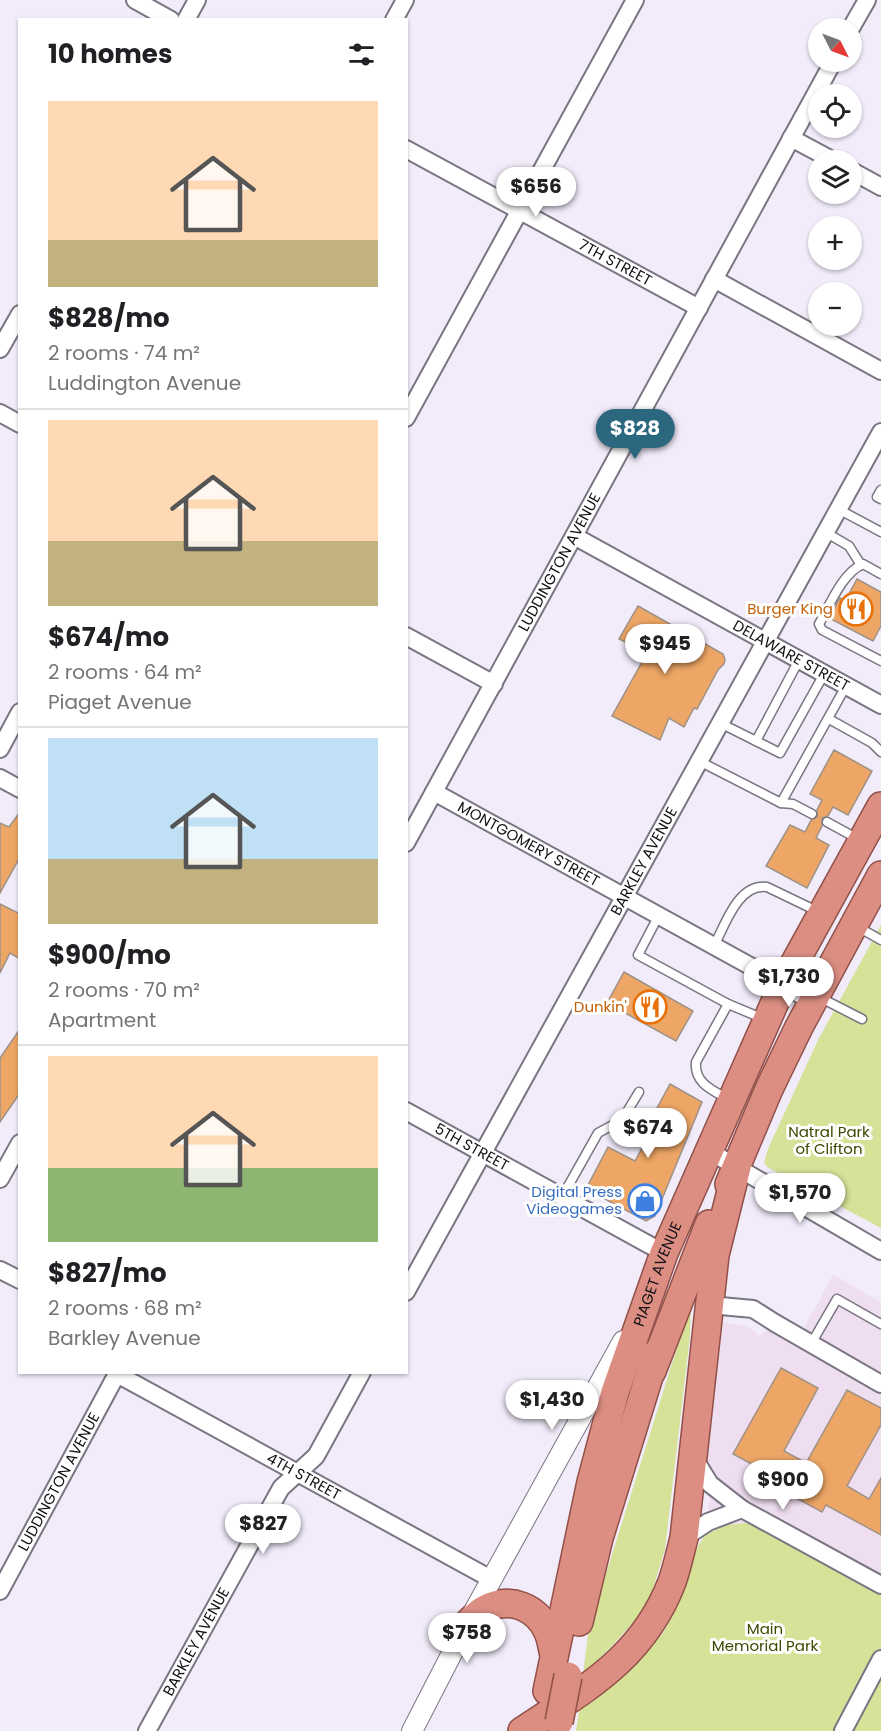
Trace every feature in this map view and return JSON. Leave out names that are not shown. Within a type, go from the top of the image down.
[{"type":"highway","name":"PIAGET AVENUE","points":[[646,1303],[664,1253],[783,984],[881,806]]},
{"type":"highway","name":"PIAGET AVENUE","points":[[652,1371],[709,1225],[737,1167],[769,1089],[814,999],[881,875]]},
{"type":"highway","points":[[522,1731],[618,1664],[638,1643],[660,1608],[672,1581],[684,1538],[715,1255],[737,1167]]},
{"type":"highway","points":[[556,1674],[652,1371],[678,1267],[673,1258],[664,1253]]},
{"type":"highway","points":[[552,1728],[556,1674],[591,1482],[615,1392],[646,1303]]},
{"type":"highway","points":[[503,1731],[602,1662],[622,1645],[652,1604],[667,1558],[684,1538]]},
{"type":"highway","points":[[467,1624],[485,1609],[503,1603],[521,1604],[538,1616],[548,1631],[556,1674]]},
{"type":"street","points":[[135,0],[167,18]]},
{"type":"street","points":[[187,18],[197,0]]},
{"type":"street","points":[[395,18],[405,0]]},
{"type":"street","points":[[408,414],[634,0]]},
{"type":"street","points":[[855,18],[863,1]]},
{"type":"street","name":"LUDDINGTON AVENUE","points":[[408,839],[827,72]]},
{"type":"street","points":[[791,138],[813,150]]},
{"type":"street","name":"7TH STREET","points":[[408,149],[699,308]]},
{"type":"street","points":[[862,177],[881,187]]},
{"type":"street","points":[[714,279],[881,371]]},
{"type":"street","points":[[0,349],[18,318]]},
{"type":"street","points":[[0,413],[18,423]]},
{"type":"street","name":"BARKLEY AVENUE","points":[[408,1288],[838,508],[879,441]]},
{"type":"street","name":"DELAWARE STREET","points":[[574,536],[881,705]]},
{"type":"street","points":[[408,637],[494,684]]},
{"type":"street","points":[[0,749],[18,716]]},
{"type":"street","points":[[0,778],[18,788]]},
{"type":"street","name":"MONTGOMERY STREET","points":[[434,792],[814,999]]},
{"type":"street","name":"5TH STREET","points":[[408,1112],[664,1253]]},
{"type":"street","points":[[0,1179],[18,1147]]},
{"type":"street","points":[[709,1151],[881,1251]]},
{"type":"street","points":[[0,1270],[18,1279]]},
{"type":"street","name":"PIAGET AVENUE","points":[[412,1731],[491,1580],[646,1303]]},
{"type":"street","points":[[710,1305],[753,1309],[881,1384]]},
{"type":"street","name":"LUDDINGTON AVENUE","points":[[0,1591],[117,1374]]},
{"type":"street","name":"4TH STREET","points":[[120,1374],[491,1580]]},
{"type":"street","name":"BARKLEY AVENUE","points":[[147,1731],[281,1488],[316,1456],[361,1374]]},
{"type":"street","points":[[694,1457],[710,1484],[742,1509],[881,1585]]},
{"type":"street","points":[[684,1538],[708,1522],[742,1509]]},
{"type":"street","points":[[843,1731],[881,1659]]},
{"type":"lane","points":[[881,490],[877,497],[881,500]]},
{"type":"lane","points":[[838,508],[881,532]]},
{"type":"lane","points":[[825,532],[849,546],[861,565],[881,574]]},
{"type":"lane","points":[[861,565],[848,574],[819,624],[822,630],[881,661]]},
{"type":"lane","points":[[756,741],[799,660]]},
{"type":"lane","points":[[720,723],[780,753],[824,674]]},
{"type":"lane","points":[[781,803],[846,686]]},
{"type":"lane","points":[[829,718],[872,743],[881,752]]},
{"type":"lane","points":[[699,761],[781,803],[793,804],[812,814]]},
{"type":"lane","points":[[827,822],[862,840]]},
{"type":"lane","points":[[714,946],[741,896],[760,886],[767,887],[822,914]]},
{"type":"lane","points":[[659,915],[638,955],[728,1004],[767,1020]]},
{"type":"lane","points":[[855,925],[881,940]]},
{"type":"lane","points":[[814,999],[862,1019]]},
{"type":"lane","points":[[728,1004],[696,1062],[695,1069],[703,1084],[731,1101]]},
{"type":"lane","points":[[562,1197],[598,1133],[622,1120],[639,1092]]},
{"type":"lane","points":[[811,1344],[837,1299],[881,1324]]},
{"type":"shaded area","points":[[833,1275],[881,1302],[881,1594],[756,1526],[727,1525],[705,1535],[713,1474],[703,1448],[720,1322],[748,1326],[759,1336],[775,1323],[781,1314],[804,1328]]},
{"type":"green space","name":"Natral Park of Clifton","points":[[881,925],[881,1228],[767,1167],[764,1162],[818,1040]]},
{"type":"green space","points":[[691,1303],[690,1336],[665,1549],[648,1605],[613,1645],[583,1674],[589,1628]]},
{"type":"green space","name":"Main Memorial Park","points":[[746,1523],[756,1526],[881,1594],[881,1731],[576,1731],[580,1705],[634,1665],[664,1632],[682,1596],[695,1551],[705,1535],[727,1525]]},
{"type":"building","name":"Burger King","points":[[857,579],[881,592],[881,626],[873,641],[829,618],[840,598],[845,601]]},
{"type":"building","points":[[638,606],[723,654],[725,659],[697,709],[694,708],[684,727],[669,718],[660,740],[612,716],[647,653],[619,639]]},
{"type":"building","points":[[834,750],[872,771],[848,815],[833,807],[828,816],[822,818],[822,826],[816,838],[829,845],[807,888],[766,866],[790,825],[805,832],[811,820],[817,817],[817,810],[822,800],[810,794]]},
{"type":"building","points":[[18,815],[18,861],[0,893],[0,823],[9,827]]},
{"type":"building","points":[[0,904],[18,913],[18,958],[10,953],[0,973]]},
{"type":"building","name":"Dunkin'","points":[[624,972],[693,1011],[676,1041],[607,1003]]},
{"type":"building","points":[[18,1032],[18,1096],[0,1122],[0,1058]]},
{"type":"building","points":[[670,1084],[702,1102],[655,1216],[646,1221],[586,1189],[608,1147],[635,1161],[654,1126],[649,1123]]},
{"type":"building","points":[[781,1368],[818,1388],[784,1451],[806,1463],[847,1390],[881,1408],[881,1425],[847,1486],[869,1499],[881,1478],[881,1535],[826,1505],[822,1512],[798,1499],[802,1491],[733,1454]]},
{"type":"place","name":"Burger King","points":[[856,609]]},
{"type":"place","name":"Dunkin'","points":[[650,1007]]},
{"type":"place","name":"Digital Press Videogames","points":[[645,1201]]}]
